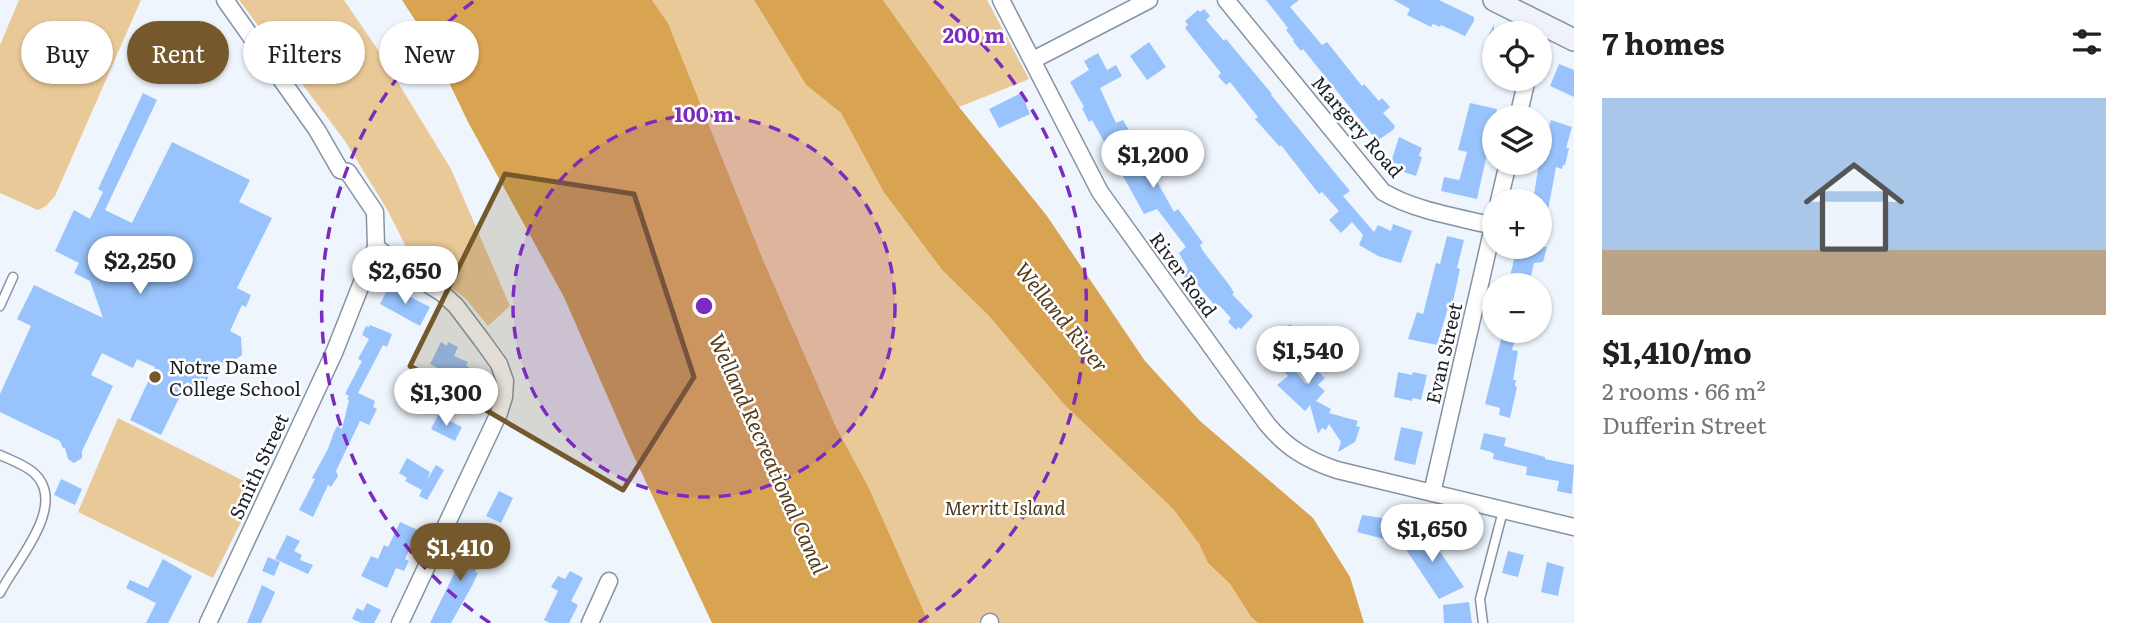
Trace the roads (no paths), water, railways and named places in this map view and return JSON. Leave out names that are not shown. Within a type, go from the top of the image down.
[{"type":"street","points":[[225,0],[317,130],[340,170],[348,172],[375,212],[376,247],[442,293],[456,306],[499,364],[505,381],[499,413],[400,623]]},
{"type":"street","name":"River Road","points":[[1001,0],[1107,202],[1280,440],[1312,462],[1574,527]]},
{"type":"street","points":[[1033,60],[1149,0]]},
{"type":"street","name":"Margery Road","points":[[1226,0],[1383,191],[1397,200],[1416,206],[1482,222]]},
{"type":"street","points":[[1494,0],[1527,21]]},
{"type":"street","points":[[1552,33],[1574,40]]},
{"type":"street","name":"Smith Street","points":[[208,623],[334,353],[376,247]]},
{"type":"street","name":"Evan Street","points":[[1432,493],[1486,259]]},
{"type":"street","points":[[590,623],[609,582]]},
{"type":"lane","points":[[0,306],[13,277]]},
{"type":"lane","points":[[0,455],[34,473],[43,487],[46,502],[40,526],[0,593]]},
{"type":"lane","points":[[1483,623],[1480,599],[1503,511]]},
{"type":"water","name":"Welland Recreational Canal","points":[[402,0],[652,0],[668,23],[764,262],[836,427],[869,488],[929,623],[712,623],[630,448],[564,297],[450,84],[479,84],[479,21],[416,21]]},
{"type":"water","name":"Welland River","points":[[754,0],[883,0],[959,107],[1047,216],[1145,361],[1200,421],[1313,518],[1350,577],[1364,623],[1258,623],[1251,617],[1230,584],[1208,563],[1199,544],[1174,510],[1064,404],[989,316],[942,270],[883,191],[841,113],[806,85]]},
{"type":"place","name":"Notre Dame College School","points":[[155,377]]},
{"type":"park label","name":"Merritt Island","points":[[1005,507]]}]
